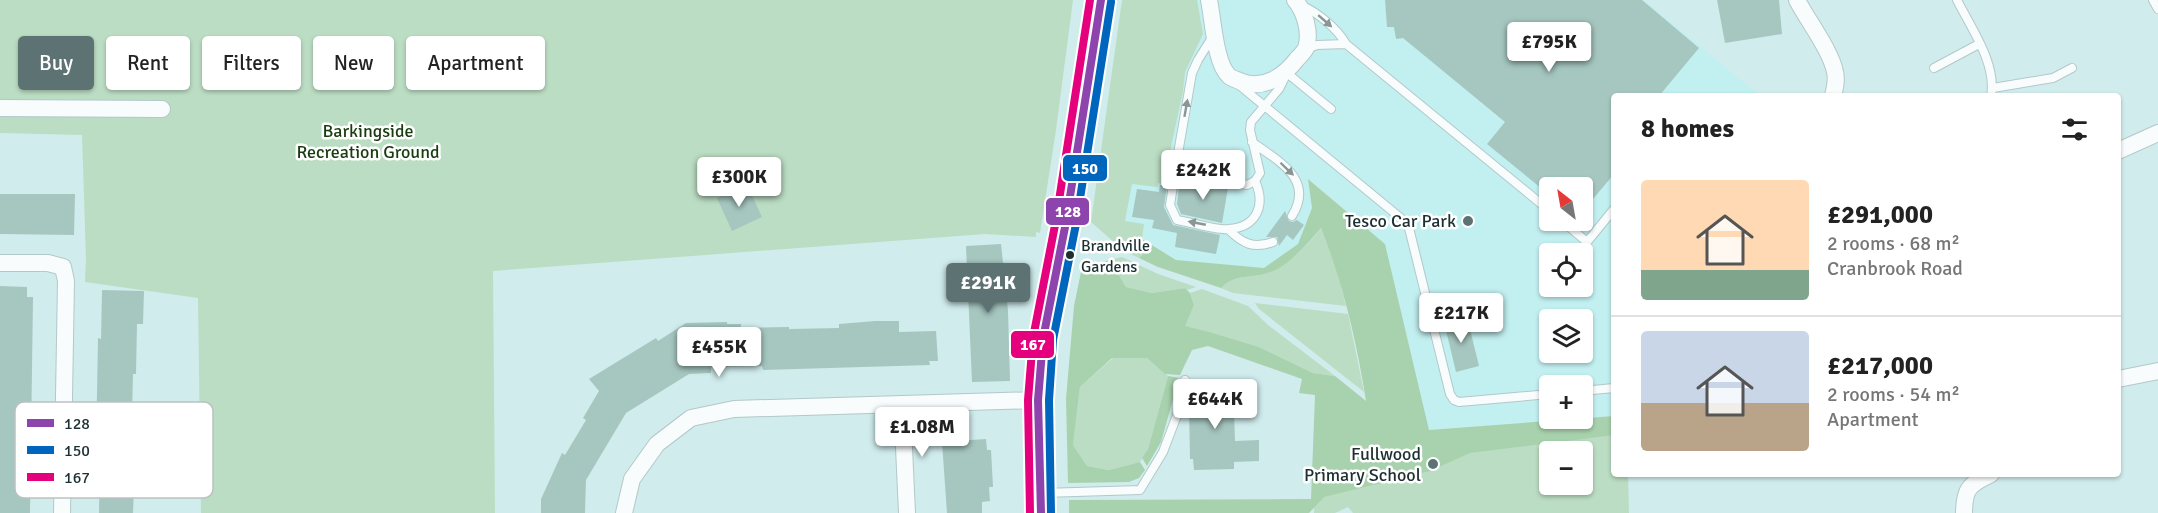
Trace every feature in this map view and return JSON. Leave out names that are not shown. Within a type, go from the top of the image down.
[{"type":"main road","points":[[1041,503],[1038,400],[1043,339],[1066,222],[1101,0]]},
{"type":"street","points":[[1209,0],[1219,56],[1230,77],[1249,84],[1269,82],[1287,73],[1305,49],[1308,34],[1305,20],[1296,2]]},
{"type":"street","points":[[1797,0],[1831,60],[1835,72],[1834,93]]},
{"type":"street","points":[[0,108],[162,109]]},
{"type":"street","points":[[2121,150],[2158,133]]},
{"type":"street","points":[[0,262],[48,263],[63,267],[66,281],[64,402]]},
{"type":"street","points":[[2121,378],[2158,371]]},
{"type":"street","points":[[624,513],[632,479],[657,444],[691,418],[734,409],[1038,400]]},
{"type":"street","points":[[902,404],[907,513]]},
{"type":"street","points":[[1964,513],[1964,497],[1970,487],[1986,477]]},
{"type":"street","points":[[62,498],[62,513]]},
{"type":"lane","points":[[1957,0],[1991,67],[1992,92],[2053,78],[2072,68]]},
{"type":"lane","points":[[2153,0],[2158,9]]},
{"type":"lane","points":[[1296,2],[1313,11],[1347,44],[1539,202]]},
{"type":"lane","points":[[1215,33],[1192,73],[1170,205],[1177,220],[1229,230],[1249,223],[1260,208],[1260,193],[1255,181]]},
{"type":"lane","points":[[1305,49],[1317,45],[1347,44]]},
{"type":"lane","points":[[1934,68],[1979,44]]},
{"type":"lane","points":[[1176,165],[1178,171],[1183,174],[1247,185],[1255,181],[1260,173],[1252,142],[1251,122],[1279,89],[1287,73],[1331,109]]},
{"type":"lane","points":[[1230,77],[1408,224],[1450,394],[1454,400],[1459,402],[1539,395]]},
{"type":"lane","points":[[1252,142],[1290,171],[1297,180],[1300,192],[1292,216]]},
{"type":"lane","points":[[1574,231],[1587,242],[1611,213]]},
{"type":"lane","points":[[1229,230],[1249,245],[1261,246],[1273,242]]},
{"type":"lane","points":[[1041,503],[1140,490],[1163,452],[1179,410],[1185,380]]},
{"type":"lane","points":[[1593,390],[1611,388]]},
{"type":"shaded area","points":[[1187,0],[1644,0],[1756,93],[1611,93],[1611,416],[1593,417],[1593,375],[1539,375],[1539,422],[1429,430],[1385,244],[1309,179],[1312,208],[1298,244],[1264,268],[1176,260],[1119,222]]},
{"type":"green space","name":"Barkingside Recreation Ground","points":[[0,0],[1073,0],[1040,233],[1036,232],[1036,237],[985,234],[493,271],[495,513],[201,513],[201,498],[213,498],[213,402],[199,402],[198,298],[85,282],[82,135],[0,133]]},
{"type":"green space","points":[[1122,0],[1197,0],[1203,34],[1185,72],[1163,184],[1158,183],[1157,187],[1132,184],[1125,221],[1144,224],[1141,245],[1144,253],[1139,258],[1124,251],[1091,222]]},
{"type":"green space","points":[[1308,179],[1385,244],[1429,430],[1539,422],[1539,429],[1593,429],[1593,418],[1611,416],[1611,435],[1566,441],[1539,441],[1539,444],[1470,453],[1430,471],[1324,497],[1309,513],[1069,513],[1069,500],[1311,499],[1315,395],[1299,393],[1302,379],[1208,346],[1192,350],[1180,375],[1165,374],[1147,358],[1112,358],[1080,387],[1073,445],[1087,466],[1109,470],[1140,462],[1145,470],[1139,478],[1129,482],[1068,483],[1066,399],[1074,306],[1082,267],[1110,260],[1126,287],[1152,293],[1185,288],[1190,293],[1194,305],[1185,326],[1259,347],[1313,373],[1335,376],[1366,401],[1348,313],[1321,228],[1283,266],[1261,275],[1232,280],[1221,288],[1158,267],[1139,258],[1144,253],[1141,245],[1142,239],[1176,260],[1264,268],[1298,244],[1312,208]]},
{"type":"green space","points":[[1321,228],[1336,267],[1346,306],[1233,293],[1221,288],[1232,280],[1261,275],[1282,266],[1311,241]]},
{"type":"green space","points":[[1122,257],[1158,274],[1196,287],[1152,293],[1126,287],[1110,260]]},
{"type":"green space","points":[[1202,289],[1248,306],[1268,325],[1335,376],[1313,373],[1259,347],[1184,326],[1194,305],[1190,293]]},
{"type":"green space","points":[[1255,303],[1348,314],[1364,392],[1259,309]]},
{"type":"green space","points":[[1113,358],[1147,358],[1168,376],[1148,449],[1140,462],[1109,470],[1087,466],[1073,445],[1080,387]]},
{"type":"green space","points":[[1168,376],[1179,378],[1161,442],[1147,466],[1142,458],[1148,449]]},
{"type":"green space","name":"Fullwood Primary School","points":[[1611,434],[1611,477],[1628,477],[1629,513],[1353,513],[1348,507],[1335,513],[1314,513],[1316,454]]},
{"type":"building","points":[[1385,0],[1642,0],[1699,48],[1662,93],[1611,93],[1611,178],[1593,199],[1593,177],[1539,177],[1539,186],[1487,144],[1505,122],[1403,38],[1396,39],[1394,27],[1387,27]]},
{"type":"building","points":[[1717,0],[1779,0],[1782,34],[1725,43]]},
{"type":"building","points":[[1186,181],[1228,188],[1222,223],[1181,214],[1177,204],[1179,187],[1185,188]]},
{"type":"building","points":[[747,185],[762,217],[732,231],[717,198]]},
{"type":"building","points":[[1160,185],[1167,185],[1164,207],[1173,225],[1220,235],[1216,254],[1175,247],[1177,233],[1152,228],[1154,220],[1132,217],[1137,189],[1159,192]]},
{"type":"building","points":[[0,194],[75,194],[74,235],[0,234]]},
{"type":"building","points":[[1285,211],[1289,221],[1297,220],[1304,225],[1293,240],[1287,235],[1279,246],[1277,237],[1266,237]]},
{"type":"building","points":[[1001,244],[1008,311],[1010,381],[972,382],[966,246]]},
{"type":"building","points":[[0,286],[27,287],[27,297],[33,297],[32,402],[15,402],[15,498],[30,498],[30,513],[0,513]]},
{"type":"building","points":[[102,290],[144,291],[143,324],[137,324],[136,374],[133,374],[132,402],[97,402],[98,338],[101,339]]},
{"type":"building","points":[[1467,317],[1479,366],[1456,372],[1444,322]]},
{"type":"building","points":[[899,321],[899,332],[936,331],[938,361],[929,361],[930,365],[763,370],[762,366],[711,367],[711,373],[689,374],[626,413],[586,480],[585,513],[541,513],[541,499],[562,453],[565,455],[586,420],[583,418],[599,391],[589,379],[656,338],[658,341],[686,323],[727,322],[727,324],[741,324],[741,328],[789,327],[789,329],[839,328],[839,324]]},
{"type":"building","points":[[1222,379],[1223,410],[1234,410],[1235,441],[1259,440],[1259,461],[1234,462],[1234,469],[1194,470],[1193,459],[1190,459],[1191,380]]},
{"type":"building","points":[[986,439],[987,450],[991,450],[993,487],[989,487],[990,501],[982,502],[982,513],[947,513],[942,442]]},
{"type":"building","points":[[99,498],[134,498],[133,513],[99,513]]},
{"type":"transit line","name":"167","points":[[1030,513],[1028,400],[1033,338],[1056,220],[1090,0]]},
{"type":"transit line","name":"128","points":[[1041,513],[1038,400],[1043,339],[1066,222],[1101,0]]},
{"type":"transit line","name":"150","points":[[1051,513],[1049,400],[1053,340],[1076,224],[1111,2]]},
{"type":"place","name":"Tesco Car Park","points":[[1468,221]]},
{"type":"place","name":"Brandville Gardens","points":[[1070,255]]},
{"type":"place","name":"Fullwood Primary School","points":[[1433,464]]}]
